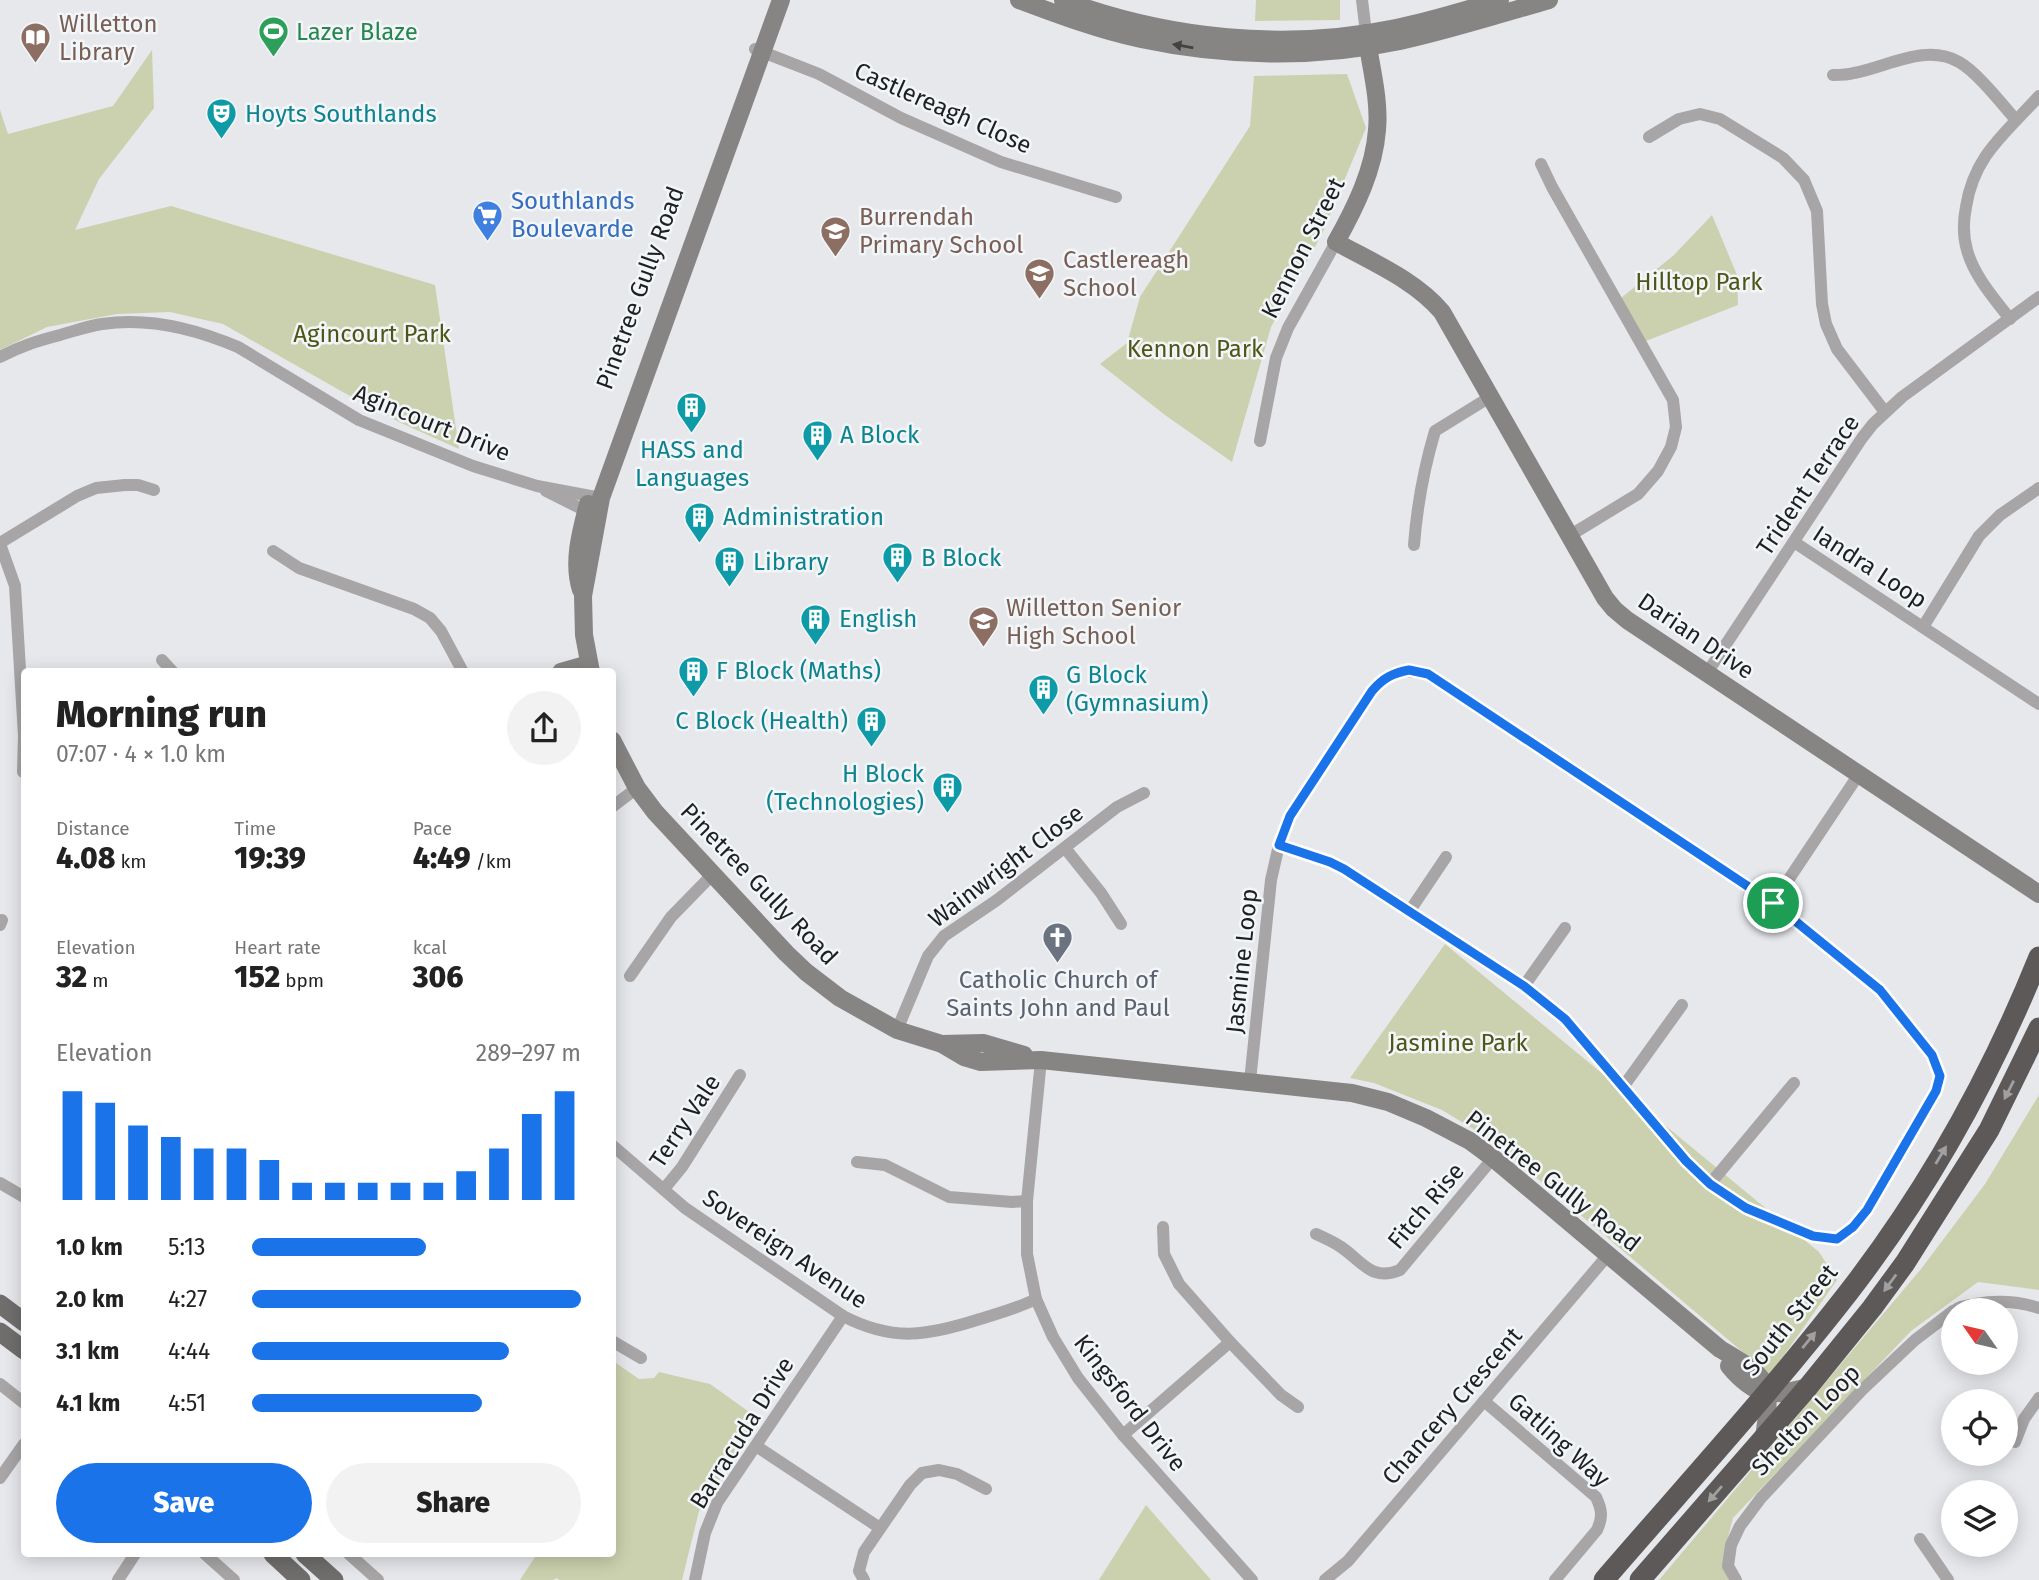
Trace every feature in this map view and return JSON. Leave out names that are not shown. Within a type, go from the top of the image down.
[{"type":"highway","name":"South Street","points":[[1604,1580],[1766,1393],[1848,1292],[1923,1185],[1990,1067],[2039,957]]},
{"type":"highway","points":[[1640,1580],[1808,1387],[1872,1308],[1933,1221],[1989,1130],[2039,1028]]},
{"type":"main road","name":"Pinetree Gully Road","points":[[590,668],[584,635],[583,596],[588,575],[594,505],[769,0]]},
{"type":"main road","name":"Pinetree Gully Road","points":[[594,505],[758,51],[780,0]]},
{"type":"main road","points":[[1020,0],[1079,22],[1140,39],[1199,49],[1259,53],[1305,52],[1457,27],[1549,0]]},
{"type":"main road","points":[[1063,0],[1143,24],[1238,38],[1288,40],[1367,40],[1398,28],[1500,0]]},
{"type":"main road","name":"Kennon Street","points":[[1336,242],[1359,198],[1368,173],[1377,131],[1377,106],[1367,40]]},
{"type":"main road","name":"Darian Drive","points":[[1336,242],[1429,296],[1441,312],[1605,598],[1614,609],[2039,894]]},
{"type":"main road","name":"Pinetree Gully Road","points":[[616,748],[637,788],[655,812],[806,972],[840,998],[897,1030],[942,1044],[981,1062],[1041,1060],[1332,1090],[1388,1102],[1447,1128],[1493,1158],[1720,1349],[1730,1367],[1756,1391],[1766,1393]]},
{"type":"main road","points":[[0,1304],[21,1320]]},
{"type":"main road","points":[[0,1332],[21,1348]]},
{"type":"main road","points":[[1764,1438],[1768,1407],[1766,1393],[1791,1392],[1808,1387]]},
{"type":"main road","points":[[276,1557],[301,1580]]},
{"type":"main road","points":[[308,1557],[334,1580]]},
{"type":"street","points":[[1362,0],[1367,40]]},
{"type":"street","name":"Castlereagh Close","points":[[758,51],[819,74],[901,118],[1001,162],[1116,197]]},
{"type":"street","points":[[1833,75],[1855,73],[1922,55],[1941,56],[1960,62],[2016,120]]},
{"type":"street","points":[[2010,319],[1979,276],[1967,251],[1963,224],[1972,181],[1979,164],[1992,146],[2039,96]]},
{"type":"street","points":[[1649,137],[1679,119],[1700,114],[1720,119],[1783,158],[1804,180],[1817,211],[1822,304],[1826,324],[1836,349],[1885,412]]},
{"type":"street","points":[[1541,164],[1673,400],[1676,427],[1671,447],[1658,471],[1638,494],[1569,536]]},
{"type":"street","name":"Kennon Street","points":[[1259,441],[1276,358],[1289,328],[1336,242]]},
{"type":"street","name":"Trident Terrace","points":[[1707,673],[1862,438],[1902,397],[2039,297]]},
{"type":"street","name":"Agincourt Drive","points":[[0,357],[23,345],[100,324],[140,323],[190,330],[248,352],[359,420],[473,466],[594,505]]},
{"type":"street","points":[[1414,545],[1426,460],[1435,431],[1490,397]]},
{"type":"street","points":[[21,686],[15,586],[0,543],[77,496],[96,488],[138,485],[154,490]]},
{"type":"street","name":"Agincourt Drive","points":[[537,486],[594,505]]},
{"type":"street","name":"Iandra Loop","points":[[1923,627],[1979,536],[2000,515],[2039,488]]},
{"type":"street","name":"Iandra Loop","points":[[1794,542],[2039,704]]},
{"type":"street","points":[[273,551],[299,568],[414,609],[430,618],[441,631],[461,668]]},
{"type":"street","points":[[162,660],[169,668]]},
{"type":"street","name":"Jasmine Loop","points":[[1250,1081],[1271,880],[1279,845],[1290,816],[1372,691],[1382,680],[1395,672],[1409,670],[1428,674],[1773,903],[1880,990],[1932,1055],[1940,1076],[1936,1091],[1867,1210],[1853,1227],[1837,1239],[1813,1236],[1746,1208],[1710,1184],[1686,1161],[1565,1019],[1524,986],[1337,865],[1279,845]]},
{"type":"street","points":[[1773,903],[1859,774]]},
{"type":"street","points":[[616,804],[637,788]]},
{"type":"street","name":"Wainwright Close","points":[[897,1030],[928,956],[944,936],[997,900],[1117,807],[1144,793]]},
{"type":"street","points":[[1065,848],[1101,893],[1121,924]]},
{"type":"street","points":[[1409,912],[1446,857]]},
{"type":"street","points":[[630,976],[671,917],[712,875]]},
{"type":"street","points":[[1524,986],[1565,928]]},
{"type":"street","points":[[1623,1087],[1682,1005]]},
{"type":"street","name":"Kingsford Drive","points":[[1041,1060],[1027,1201],[1027,1254],[1036,1299],[1065,1359],[1078,1378],[1123,1435],[1252,1580]]},
{"type":"street","name":"Terry Vale","points":[[664,1189],[682,1167],[740,1075]]},
{"type":"street","points":[[1710,1184],[1794,1083]]},
{"type":"street","name":"Sovereign Avenue","points":[[616,1148],[685,1208],[843,1316],[862,1326],[887,1333],[920,1335],[951,1329],[1036,1299]]},
{"type":"street","name":"Fitch Rise","points":[[1316,1234],[1340,1247],[1372,1272],[1387,1275],[1400,1269],[1493,1158]]},
{"type":"street","points":[[857,1161],[885,1165],[949,1197],[1027,1201]]},
{"type":"street","points":[[0,1183],[21,1195]]},
{"type":"street","points":[[1163,1227],[1164,1254],[1179,1284],[1281,1395],[1298,1407]]},
{"type":"street","name":"Chancery Crescent","points":[[1325,1580],[1348,1560],[1608,1255]]},
{"type":"street","name":"Shelton Loop","points":[[2018,1303],[2039,1308]]},
{"type":"street","name":"Barracuda Drive","points":[[695,1580],[711,1515],[717,1503],[843,1316]]},
{"type":"street","name":"Shelton Loop","points":[[1736,1580],[1728,1566],[1731,1545],[1740,1526],[1760,1498],[1862,1390],[1915,1340],[1941,1320]]},
{"type":"street","points":[[1123,1435],[1230,1342]]},
{"type":"street","points":[[616,1343],[641,1358]]},
{"type":"street","points":[[0,1384],[21,1401]]},
{"type":"street","points":[[2018,1434],[2024,1419],[2039,1398]]},
{"type":"street","name":"Gatling Way","points":[[1484,1402],[1596,1497],[1602,1510],[1597,1530],[1555,1580]]},
{"type":"street","points":[[756,1446],[880,1528]]},
{"type":"street","points":[[0,1478],[21,1448]]},
{"type":"street","points":[[864,1580],[859,1571],[864,1552],[910,1485],[922,1473],[939,1470],[957,1474],[986,1489]]},
{"type":"street","points":[[1920,1539],[1948,1580]]},
{"type":"street","points":[[118,1580],[133,1557]]},
{"type":"street","points":[[208,1557],[234,1580]]},
{"type":"street","points":[[352,1557],[378,1580]]},
{"type":"green space","points":[[1256,0],[1340,0],[1340,20],[1255,21]]},
{"type":"green space","name":"Agincourt Park","points":[[152,50],[154,108],[99,179],[75,230],[171,206],[435,285],[459,449],[401,423],[223,324],[170,312],[117,314],[47,327],[0,350],[0,110],[8,134],[113,106]]},
{"type":"green space","name":"Kennon Park","points":[[1347,74],[1366,128],[1322,234],[1271,327],[1232,462],[1165,415],[1100,364],[1127,343],[1140,297],[1250,126],[1254,76]]},
{"type":"green space","name":"Hilltop Park","points":[[1712,215],[1737,275],[1738,305],[1646,341],[1621,298],[1674,255]]},
{"type":"green space","name":"Jasmine Park","points":[[1445,944],[1819,1252],[1837,1280],[1770,1375],[1493,1141],[1442,1110],[1374,1083],[1350,1078]]},
{"type":"green space","points":[[2039,1095],[2039,1290],[1978,1282],[1956,1298],[1941,1298],[1941,1309],[1911,1331],[1733,1518],[1725,1549],[1732,1580],[1659,1580],[1921,1269],[1985,1184]]},
{"type":"green space","points":[[616,1363],[639,1379],[654,1378],[659,1372],[710,1384],[759,1419],[699,1511],[682,1580],[520,1580],[535,1557],[616,1557]]},
{"type":"green space","points":[[1146,1505],[1211,1580],[1099,1580]]},
{"type":"place","name":"Lazer Blaze","points":[[273,59]]},
{"type":"place","name":"Willetton Library","points":[[36,65]]},
{"type":"place","name":"Hoyts Southlands","points":[[222,141]]},
{"type":"place","name":"Southlands Boulevarde","points":[[488,242]]},
{"type":"place","name":"Burrendah Primary School","points":[[836,258]]},
{"type":"place","name":"Castlereagh School","points":[[1040,301]]},
{"type":"place","name":"HASS and Languages","points":[[692,435]]},
{"type":"place","name":"A Block","points":[[817,462]]},
{"type":"place","name":"Administration","points":[[700,544]]},
{"type":"place","name":"B Block","points":[[898,585]]},
{"type":"place","name":"Library","points":[[730,589]]},
{"type":"place","name":"English","points":[[816,646]]},
{"type":"place","name":"Willetton Senior High School","points":[[983,649]]},
{"type":"place","name":"F Block (Maths)","points":[[693,698]]},
{"type":"place","name":"G Block (Gymnasium)","points":[[1043,716]]},
{"type":"place","name":"C Block (Health)","points":[[871,748]]},
{"type":"place","name":"H Block (Technologies)","points":[[947,815]]},
{"type":"place","name":"Catholic Church of Saints John and Paul","points":[[1058,965]]},
{"type":"route","points":[[1409,670],[1428,674],[1773,903],[1880,990],[1932,1055],[1940,1076],[1936,1091],[1867,1210],[1853,1227],[1837,1239],[1813,1236],[1746,1208],[1710,1184],[1686,1161],[1565,1019],[1524,986],[1344,869],[1279,845],[1290,816],[1372,691],[1382,680],[1395,672],[1409,670]]}]
